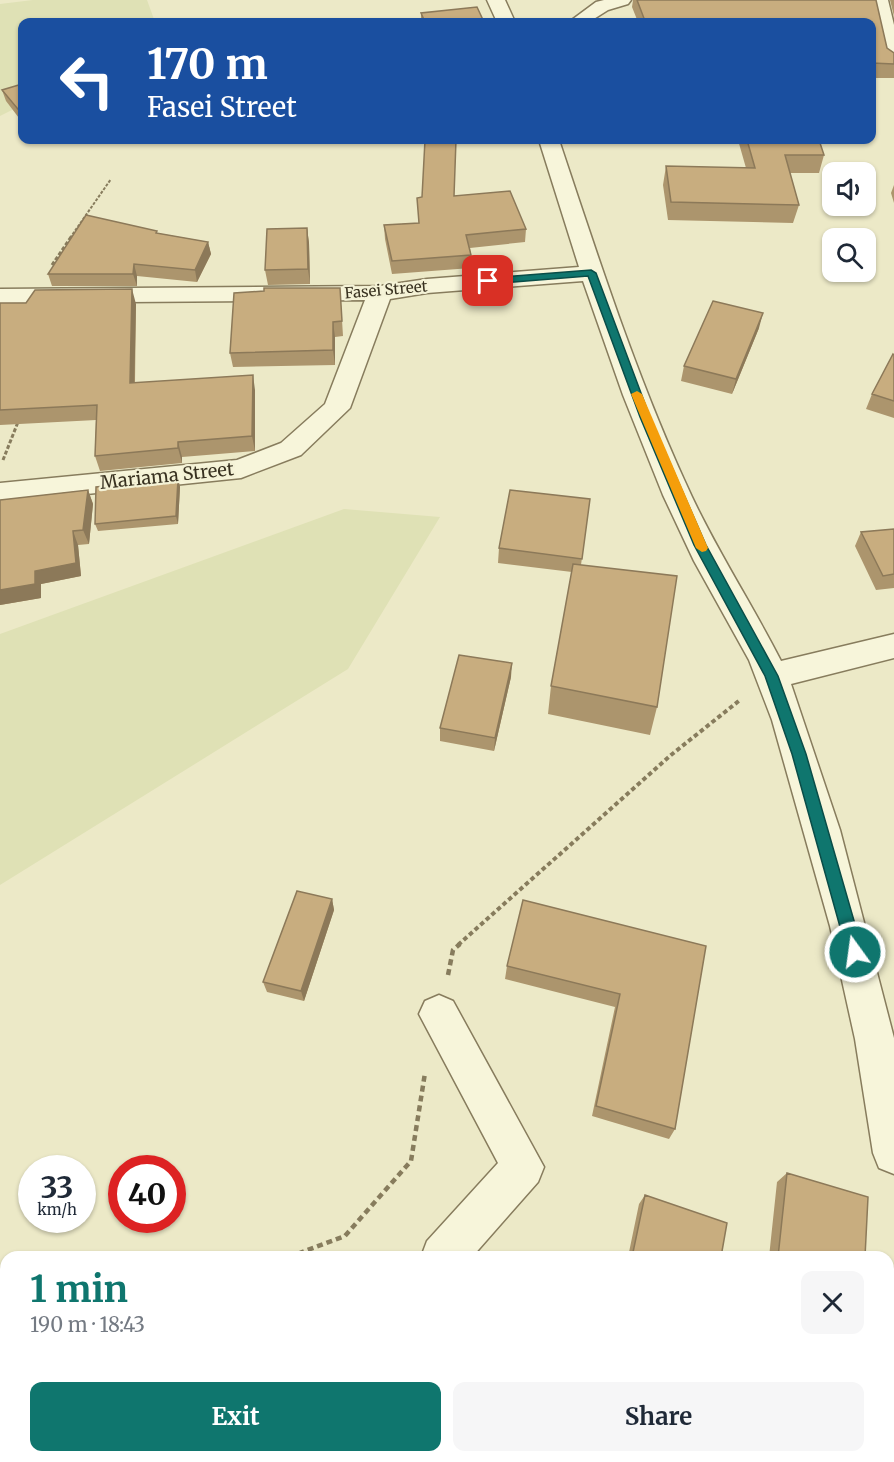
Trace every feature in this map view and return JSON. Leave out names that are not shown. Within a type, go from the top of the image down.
[{"type":"street","points":[[496,0],[504,18]]},
{"type":"street","points":[[584,18],[602,6],[622,0]]},
{"type":"street","points":[[876,3],[894,62]]},
{"type":"street","points":[[550,144],[591,273],[645,417],[700,545],[771,676],[799,754],[849,929],[871,1020],[894,1153]]},
{"type":"street","name":"Fasei Street","points":[[0,296],[380,293],[427,286],[591,273]]},
{"type":"street","name":"Mariama Street","points":[[0,493],[241,469],[291,449],[337,408],[380,293]]},
{"type":"street","points":[[771,676],[894,646]]},
{"type":"street","points":[[439,1014],[524,1167],[449,1251]]},
{"type":"path","points":[[32,296],[111,179]]},
{"type":"path","points":[[0,468],[22,413]]},
{"type":"path","points":[[305,1251],[345,1236],[411,1161],[428,1058],[453,950],[671,755],[771,676]]},
{"type":"green space","points":[[33,0],[147,0],[154,18],[18,18],[18,107],[0,116],[0,4]]},
{"type":"green space","points":[[344,509],[440,517],[348,669],[0,885],[0,634]]},
{"type":"building","points":[[637,0],[876,0],[887,48],[894,53],[894,64],[876,63],[876,18],[644,18]]},
{"type":"building","points":[[477,7],[482,18],[423,18],[421,13]]},
{"type":"building","points":[[18,85],[18,109],[2,90]]},
{"type":"building","points":[[425,144],[456,144],[454,196],[510,191],[526,229],[466,235],[471,255],[392,261],[384,225],[419,223],[417,198],[422,197]]},
{"type":"building","points":[[748,144],[820,144],[824,155],[785,155],[799,205],[671,202],[666,166],[755,168]]},
{"type":"building","points":[[86,215],[157,231],[156,233],[208,242],[195,270],[134,264],[133,274],[48,274]]},
{"type":"building","points":[[307,228],[308,269],[265,270],[267,229]]},
{"type":"building","points":[[264,288],[340,288],[342,321],[333,322],[333,350],[230,353],[234,293],[264,291]]},
{"type":"building","points":[[132,289],[130,383],[253,375],[252,436],[178,442],[178,448],[95,456],[97,405],[0,410],[0,303],[26,303],[35,290]]},
{"type":"building","points":[[713,301],[763,313],[736,379],[684,366]]},
{"type":"building","points":[[894,355],[894,401],[872,394]]},
{"type":"building","points":[[178,479],[176,516],[95,524],[96,487]]},
{"type":"building","points":[[88,490],[83,530],[73,531],[76,563],[35,571],[35,584],[0,590],[0,500]]},
{"type":"building","points":[[510,490],[590,499],[582,559],[499,548]]},
{"type":"building","points":[[894,529],[894,574],[883,576],[861,532]]},
{"type":"building","points":[[573,564],[677,576],[657,707],[551,686]]},
{"type":"building","points":[[459,655],[512,663],[495,738],[440,728]]},
{"type":"building","points":[[297,891],[332,899],[301,991],[263,982]]},
{"type":"building","points":[[523,900],[706,946],[675,1129],[596,1106],[620,994],[507,966]]},
{"type":"building","points":[[787,1173],[868,1197],[865,1251],[779,1251]]},
{"type":"building","points":[[645,1195],[727,1223],[722,1251],[633,1251]]},
{"type":"slow traffic","points":[[637,394],[702,548]]},
{"type":"route","points":[[488,281],[591,273],[645,417],[700,545],[771,676],[799,754],[855,952]]}]
